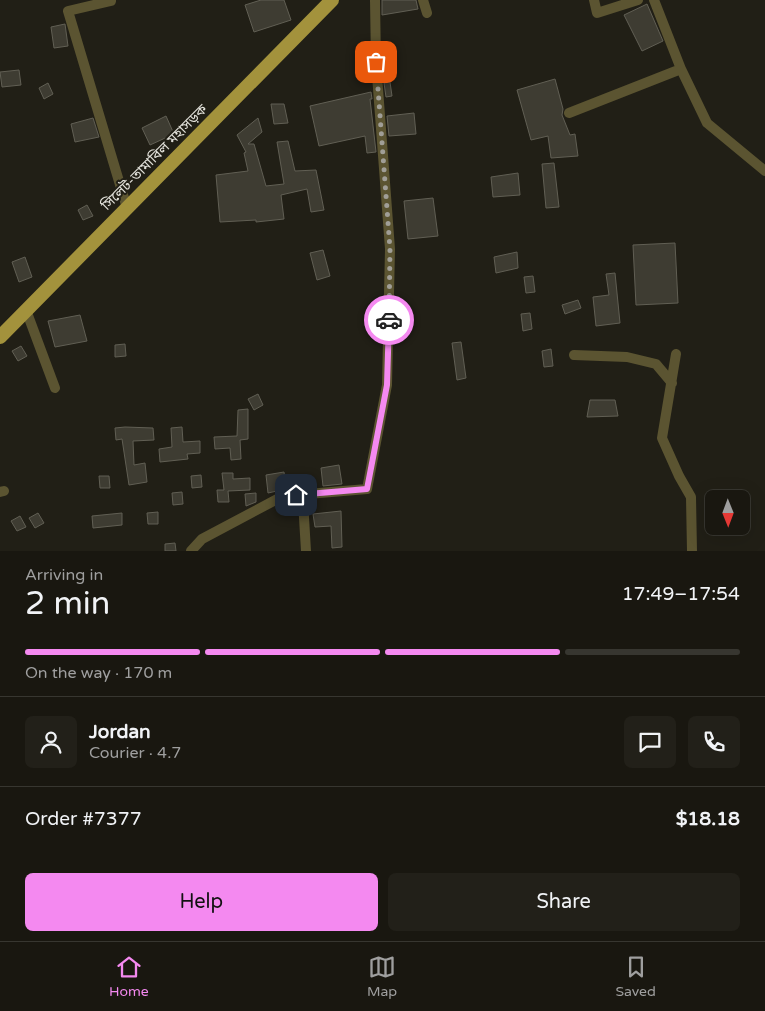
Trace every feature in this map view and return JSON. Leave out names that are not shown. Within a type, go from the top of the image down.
[{"type":"highway","name":"সিলেট-তামাবিল মহাসড়ক","points":[[0,337],[332,0]]},
{"type":"street","points":[[67,0],[68,11],[127,208]]},
{"type":"street","points":[[191,551],[202,539],[283,496],[367,489],[387,385],[390,249],[376,62],[375,0]]},
{"type":"street","points":[[423,0],[428,13]]},
{"type":"street","points":[[594,0],[598,13],[638,0]]},
{"type":"street","points":[[654,0],[681,68],[707,123],[765,170]]},
{"type":"street","points":[[68,11],[111,1]]},
{"type":"street","points":[[569,113],[681,68]]},
{"type":"street","points":[[26,310],[55,388]]},
{"type":"street","points":[[676,354],[662,438],[679,476],[691,497],[692,551]]},
{"type":"street","points":[[574,355],[627,357],[656,364],[672,383]]},
{"type":"street","points":[[296,495],[304,500],[306,551]]},
{"type":"building","points":[[261,0],[284,0],[291,20],[254,32],[245,5]]},
{"type":"building","points":[[382,0],[416,0],[418,9],[382,15]]},
{"type":"building","points":[[647,4],[663,41],[642,51],[624,15]]},
{"type":"building","points":[[65,24],[68,46],[54,48],[51,27]]},
{"type":"building","points":[[19,70],[21,85],[2,87],[0,72]]},
{"type":"building","points":[[555,79],[563,109],[562,115],[570,135],[575,134],[578,156],[551,158],[548,136],[531,140],[517,90]]},
{"type":"building","points":[[390,82],[392,96],[386,97],[384,83]]},
{"type":"building","points":[[48,83],[53,94],[44,99],[39,88]]},
{"type":"building","points":[[371,92],[372,99],[370,99],[376,152],[367,153],[365,136],[319,146],[310,106]]},
{"type":"building","points":[[271,104],[284,104],[288,123],[274,124]]},
{"type":"building","points":[[414,113],[416,134],[389,136],[387,116]]},
{"type":"building","points":[[166,116],[174,134],[150,145],[142,128]]},
{"type":"building","points":[[93,118],[99,137],[75,142],[71,124]]},
{"type":"building","points":[[258,118],[262,132],[248,144],[254,144],[266,186],[284,184],[277,142],[288,141],[295,171],[316,170],[324,210],[311,212],[307,189],[281,195],[284,219],[256,222],[256,220],[220,222],[216,175],[248,171],[244,153],[246,152],[237,135]]},
{"type":"building","points":[[554,163],[559,207],[546,208],[542,164]]},
{"type":"building","points":[[518,173],[520,195],[493,197],[491,177]]},
{"type":"building","points":[[433,198],[438,236],[408,239],[404,201]]},
{"type":"building","points":[[87,205],[93,216],[83,220],[78,210]]},
{"type":"building","points":[[675,243],[678,303],[636,305],[633,245]]},
{"type":"building","points":[[323,250],[330,276],[317,280],[310,253]]},
{"type":"building","points":[[517,252],[518,268],[496,273],[494,257]]},
{"type":"building","points":[[25,257],[32,277],[19,282],[12,262]]},
{"type":"building","points":[[615,273],[620,323],[596,326],[593,297],[609,295],[606,274]]},
{"type":"building","points":[[533,276],[535,292],[526,293],[524,277]]},
{"type":"building","points":[[578,300],[581,308],[565,314],[562,305]]},
{"type":"building","points":[[530,313],[532,329],[523,331],[521,314]]},
{"type":"building","points":[[80,315],[87,341],[55,347],[48,321]]},
{"type":"building","points":[[461,342],[466,378],[457,380],[452,343]]},
{"type":"building","points":[[125,344],[126,356],[115,357],[115,345]]},
{"type":"building","points":[[21,346],[27,356],[18,361],[12,351]]},
{"type":"building","points":[[551,349],[553,366],[544,367],[542,351]]},
{"type":"building","points":[[258,394],[263,405],[254,410],[248,399]]},
{"type":"building","points":[[590,400],[615,400],[618,416],[587,417]]},
{"type":"building","points":[[248,409],[248,439],[240,440],[241,459],[231,460],[230,448],[215,449],[214,437],[237,436],[238,410]]},
{"type":"building","points":[[182,427],[183,442],[200,441],[200,453],[187,454],[188,459],[160,462],[159,449],[172,447],[171,428]]},
{"type":"building","points":[[115,428],[153,428],[154,440],[133,441],[134,465],[145,463],[147,482],[129,485],[122,439],[116,440]]},
{"type":"building","points":[[339,465],[342,484],[323,486],[321,468]]},
{"type":"building","points":[[284,472],[286,489],[268,493],[266,475]]},
{"type":"building","points":[[222,473],[233,473],[233,479],[250,478],[250,490],[228,491],[229,502],[218,502],[217,490],[224,490]]},
{"type":"building","points":[[201,475],[202,487],[192,488],[191,476]]},
{"type":"building","points":[[99,476],[109,476],[110,488],[100,488]]},
{"type":"building","points":[[182,492],[183,504],[173,505],[172,493]]},
{"type":"building","points":[[256,493],[256,502],[246,506],[245,494]]},
{"type":"building","points":[[341,511],[342,547],[332,548],[331,526],[315,527],[313,514]]},
{"type":"building","points":[[158,512],[158,524],[148,524],[147,513]]},
{"type":"building","points":[[38,513],[44,523],[35,528],[29,518]]},
{"type":"building","points":[[122,513],[122,525],[93,528],[92,516]]},
{"type":"building","points":[[20,516],[26,527],[17,531],[11,521]]},
{"type":"building","points":[[175,543],[176,551],[165,551],[165,544]]},
{"type":"way so far","points":[[376,62],[384,148],[390,249],[389,320]]},
{"type":"route","points":[[296,495],[367,489],[387,385],[389,320]]}]
